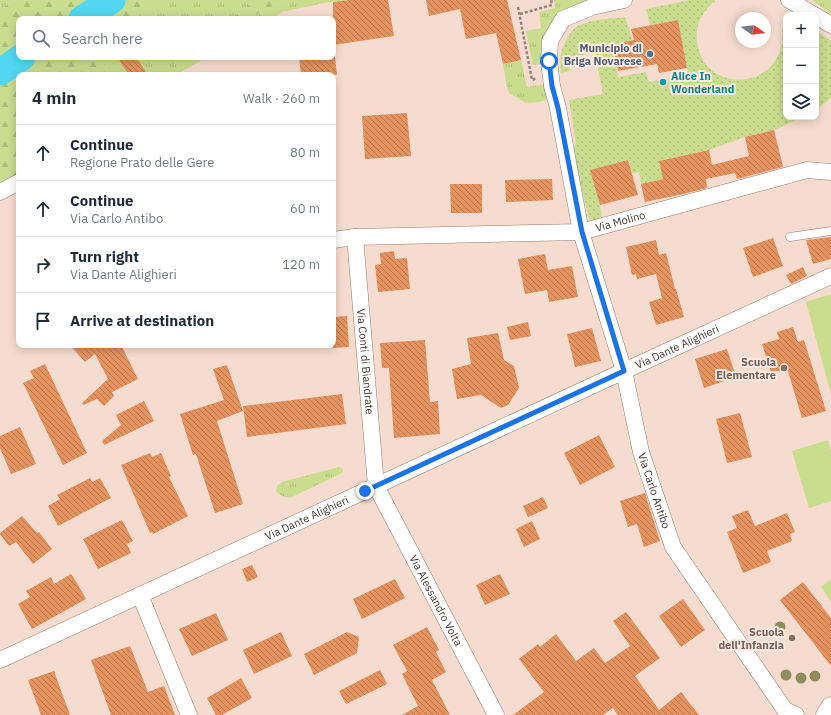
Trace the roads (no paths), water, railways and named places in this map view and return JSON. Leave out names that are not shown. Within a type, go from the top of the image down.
[{"type":"street","name":"Via Carlo Antibo","points":[[624,0],[592,7],[563,19],[550,41],[549,61],[552,86],[558,108],[582,232],[624,371],[641,452],[673,547],[784,710],[796,715]]},
{"type":"street","points":[[789,0],[808,12]]},
{"type":"street","points":[[819,18],[831,25]]},
{"type":"street","name":"Via Molino","points":[[336,239],[355,236],[582,232],[807,170],[831,172]]},
{"type":"street","points":[[0,192],[16,184]]},
{"type":"street","name":"Via Conti di Biandrate","points":[[355,236],[376,486]]},
{"type":"street","name":"Via Dante Alighieri","points":[[0,660],[831,276]]},
{"type":"street","name":"Via Alessandro Volta","points":[[376,486],[496,715]]},
{"type":"street","points":[[140,595],[189,715]]},
{"type":"street","points":[[826,715],[831,707]]},
{"type":"lane","points":[[790,237],[831,231]]},
{"type":"waterway","points":[[87,16],[112,0]]},
{"type":"waterway","points":[[0,72],[18,60]]},
{"type":"place","name":"Municipio di Briga Novarese","points":[[650,54]]},
{"type":"place","name":"Alice In Wonderland","points":[[663,82]]},
{"type":"place","name":"Scuola Elementare","points":[[784,368]]},
{"type":"place","name":"Scuola dell'Infanzia","points":[[792,638]]}]
